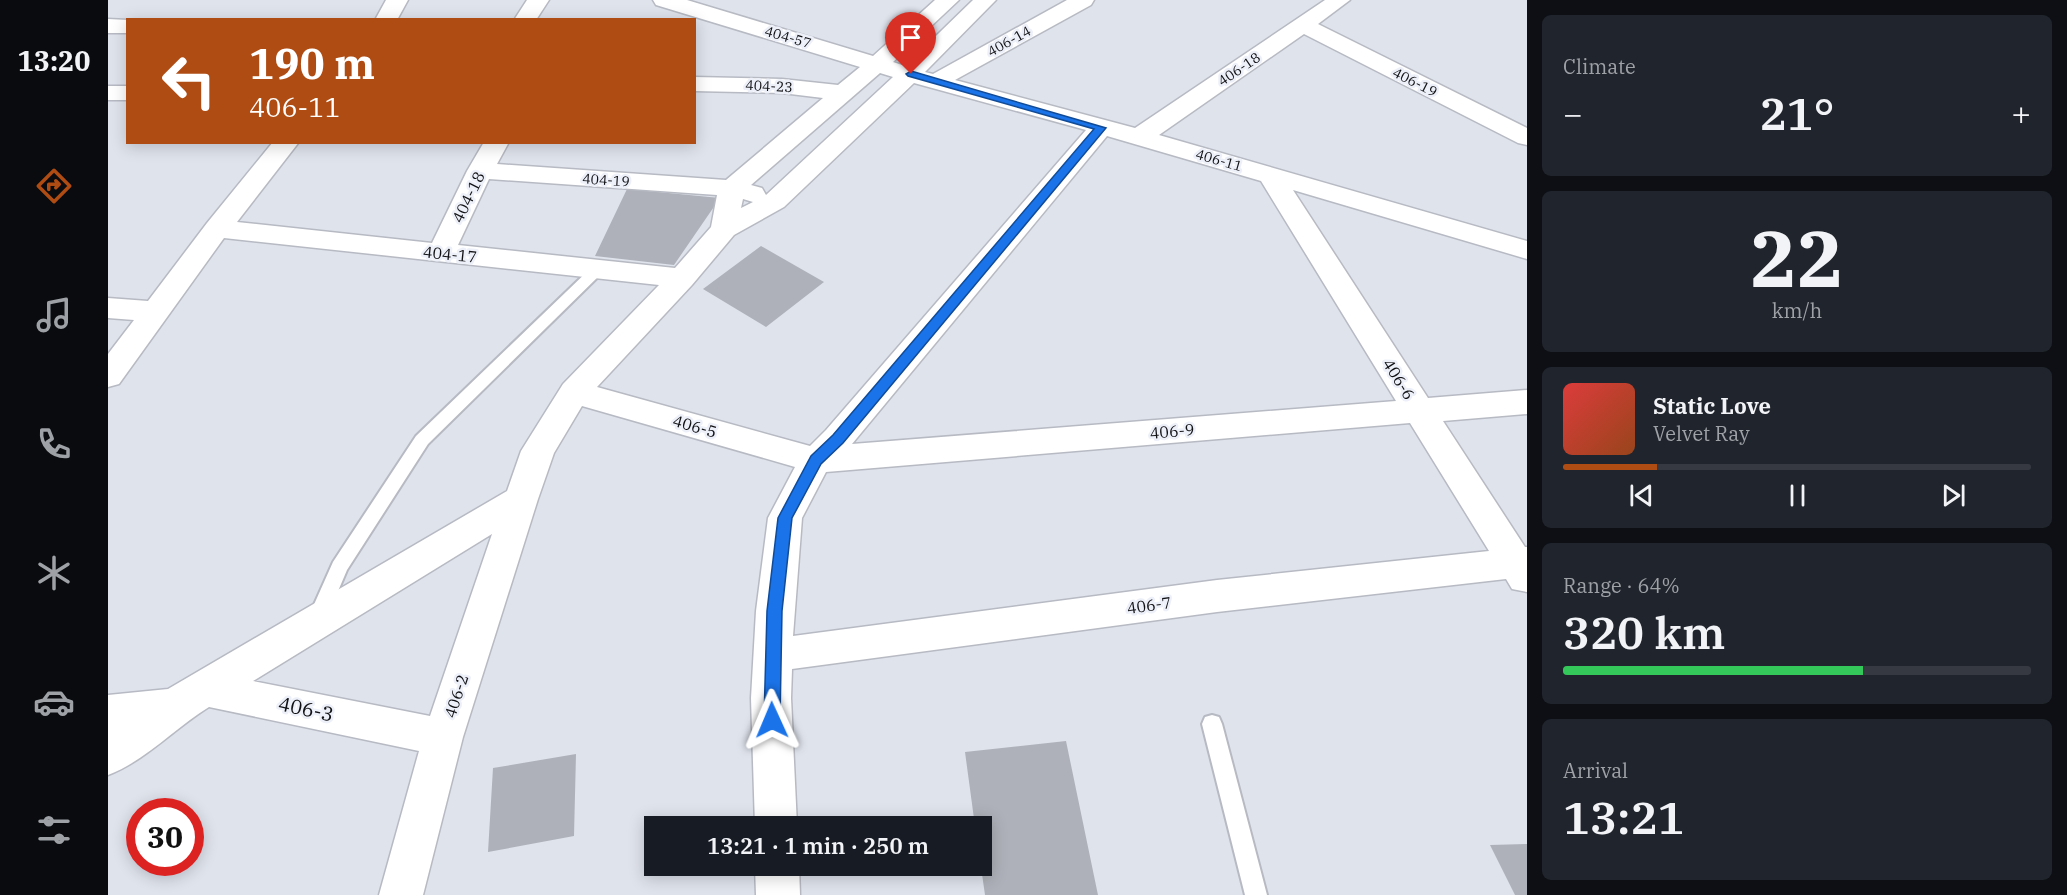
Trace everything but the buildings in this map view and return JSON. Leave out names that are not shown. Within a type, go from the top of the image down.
[{"type":"street","points":[[387,18],[397,0]]},
{"type":"street","points":[[526,18],[538,0]]},
{"type":"street","name":"404-57","points":[[664,0],[911,74]]},
{"type":"street","points":[[724,229],[732,188],[948,0]]},
{"type":"street","points":[[724,229],[775,201],[911,74],[985,0]]},
{"type":"street","name":"406-14","points":[[935,82],[1083,0]]},
{"type":"street","name":"406-18","points":[[1139,137],[1339,0]]},
{"type":"street","name":"406-19","points":[[1303,25],[1527,138]]},
{"type":"street","points":[[108,26],[126,26]]},
{"type":"street","name":"406-11","points":[[911,74],[1139,137],[1527,250]]},
{"type":"street","name":"404-23","points":[[696,84],[782,86],[843,93]]},
{"type":"street","points":[[108,93],[126,93]]},
{"type":"street","points":[[776,816],[771,698],[775,611],[785,518],[816,460],[838,439],[1101,128]]},
{"type":"street","points":[[108,376],[218,229],[285,144]]},
{"type":"street","name":"404-18","points":[[441,253],[480,171],[496,144]]},
{"type":"street","name":"404-19","points":[[480,171],[732,188],[775,201]]},
{"type":"street","name":"406-6","points":[[1271,176],[1419,411],[1523,569]]},
{"type":"street","name":"404-17","points":[[218,229],[682,278]]},
{"type":"street","name":"406-2","points":[[401,895],[443,737],[538,451],[574,392],[682,278],[724,229]]},
{"type":"street","points":[[108,308],[156,311]]},
{"type":"street","name":"406-5","points":[[574,392],[816,460]]},
{"type":"street","name":"406-9","points":[[816,460],[1527,402]]},
{"type":"street","points":[[108,756],[190,698],[521,499]]},
{"type":"street","name":"406-7","points":[[773,655],[1217,596],[1523,569]]},
{"type":"street","points":[[108,713],[190,698]]},
{"type":"street","name":"406-3","points":[[190,698],[443,737]]},
{"type":"street","points":[[777,876],[778,895]]},
{"type":"lane","points":[[315,623],[339,567],[422,440],[598,270]]},
{"type":"lane","points":[[1212,724],[1256,895]]},
{"type":"route","points":[[772,720],[775,611],[785,518],[816,460],[838,439],[1101,128],[911,74]]}]
